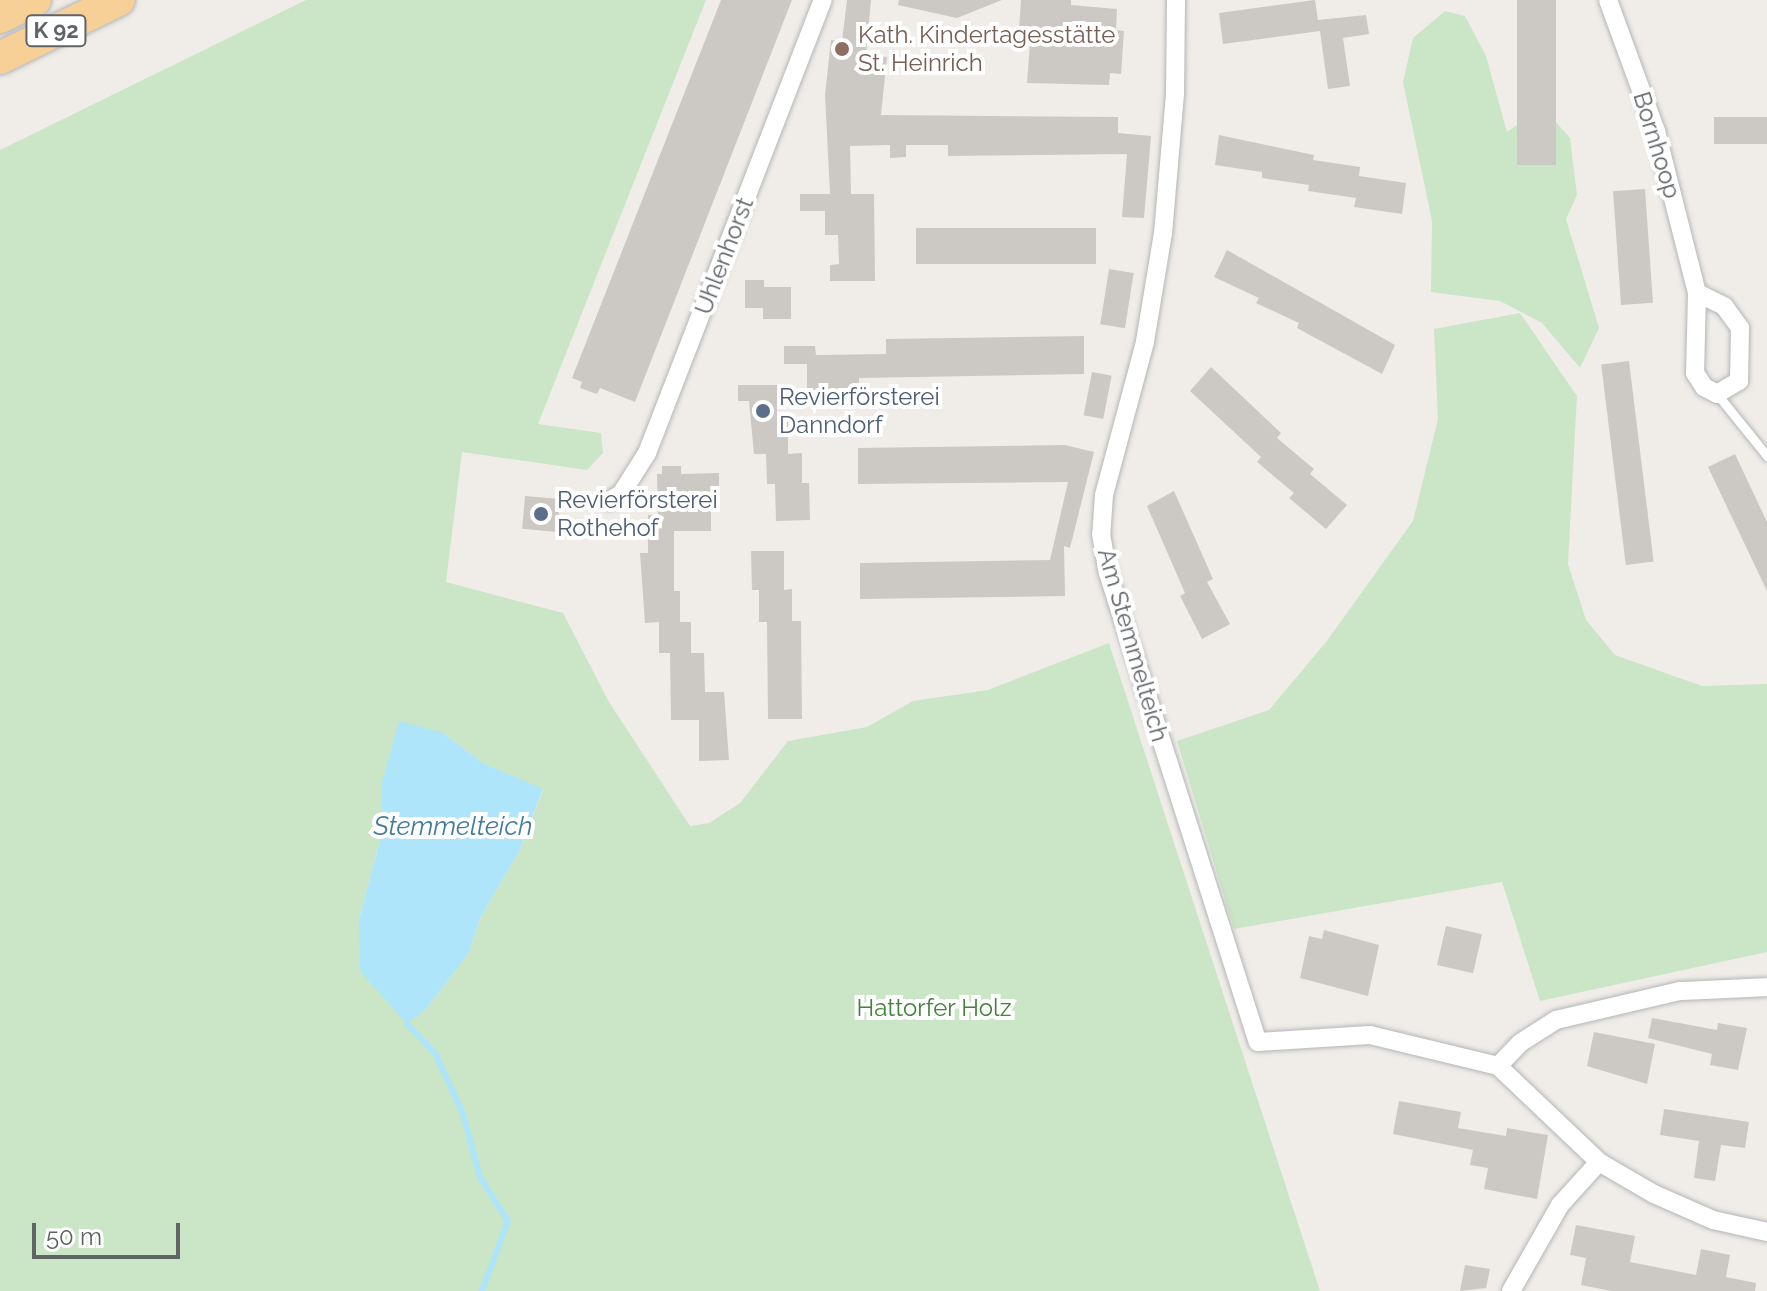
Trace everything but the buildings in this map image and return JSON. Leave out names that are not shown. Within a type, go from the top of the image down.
[{"type":"highway","name":"K 92","points":[[0,17],[35,0]]},
{"type":"highway","name":"K 92","points":[[0,58],[119,0]]},
{"type":"street","name":"Uhlenhorst","points":[[609,501],[621,494],[647,453],[823,0]]},
{"type":"street","name":"Am Stemmelteich","points":[[1176,0],[1175,94],[1163,233],[1145,342],[1104,495],[1101,534],[1108,573],[1258,1042],[1370,1035],[1498,1066]]},
{"type":"street","name":"Bornhoop","points":[[1608,0],[1656,131],[1697,293],[1695,373],[1704,387],[1717,394]]},
{"type":"street","points":[[1697,293],[1724,306],[1740,328],[1739,381],[1717,394]]},
{"type":"street","points":[[1767,987],[1680,991],[1556,1020],[1520,1043],[1498,1066],[1599,1162],[1713,1220],[1767,1232]]},
{"type":"street","points":[[1511,1291],[1560,1205],[1599,1162]]},
{"type":"lane","name":"Bornhoop","points":[[1717,394],[1767,456]]},
{"type":"green space","name":"Hattorfer Holz","points":[[306,0],[706,0],[538,424],[601,433],[603,453],[587,470],[462,452],[446,582],[563,613],[609,702],[690,826],[709,823],[740,803],[788,741],[867,727],[913,701],[988,690],[1109,643],[1320,1291],[0,1291],[0,150]],"holes":[[[443,733],[483,763],[543,790],[519,852],[481,916],[469,953],[425,1010],[359,919],[383,830]]]},
{"type":"green space","points":[[1445,11],[1465,16],[1486,56],[1507,132],[1531,115],[1554,120],[1570,138],[1577,195],[1566,219],[1599,328],[1580,368],[1542,323],[1500,301],[1431,292],[1432,221],[1403,82],[1413,38]]},
{"type":"green space","points":[[1520,313],[1577,396],[1568,564],[1586,620],[1615,655],[1702,686],[1767,684],[1767,952],[1540,1001],[1502,882],[1234,929],[1177,741],[1269,710],[1326,642],[1413,521],[1438,419],[1434,329]]},
{"type":"water","name":"Stemmelteich","points":[[399,721],[443,733],[483,763],[543,789],[519,852],[481,916],[469,953],[425,1010],[407,1024],[360,971],[359,919],[383,830],[381,786]]},
{"type":"waterway","points":[[407,1024],[435,1053],[463,1114],[480,1177],[508,1221],[482,1291]]},
{"type":"place","name":"Kath. Kindertagesstätte St. Heinrich","points":[[842,49]]},
{"type":"place","name":"Revierförsterei Danndorf","points":[[763,411]]},
{"type":"place","name":"Revierförsterei Rothehof","points":[[541,514]]}]
